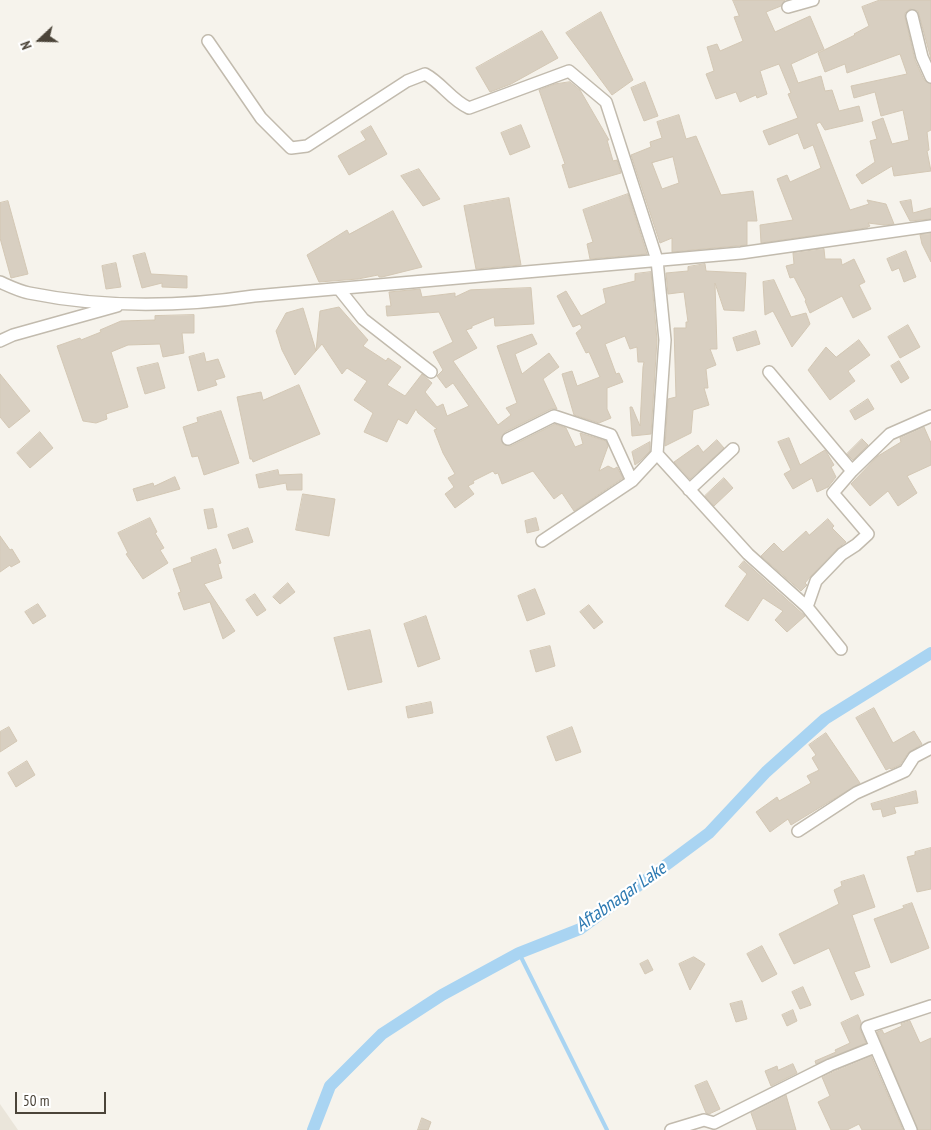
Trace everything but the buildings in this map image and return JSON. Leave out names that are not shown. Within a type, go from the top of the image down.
[{"type":"street","points":[[788,7],[813,0]]},
{"type":"street","points":[[912,16],[922,57],[931,77]]},
{"type":"street","points":[[208,41],[262,118],[291,148],[307,146],[407,81],[424,74],[435,79],[458,104],[469,108],[569,71],[606,102],[657,260],[665,340],[657,454],[632,481],[542,542]]},
{"type":"street","points":[[0,282],[27,292],[121,305],[210,302],[339,288],[741,253],[931,226]]},
{"type":"street","points":[[339,288],[363,320],[431,372]]},
{"type":"street","points":[[0,341],[13,335],[121,305]]},
{"type":"street","points":[[768,372],[852,471]]},
{"type":"street","points":[[508,439],[554,416],[611,435],[632,481]]},
{"type":"street","points":[[807,607],[816,581],[842,554],[868,534],[833,493],[852,471],[890,434],[931,416]]},
{"type":"street","points":[[689,490],[734,449]]},
{"type":"street","points":[[657,454],[748,554],[807,607],[841,649]]},
{"type":"street","points":[[798,831],[856,793],[905,770],[914,757],[931,748]]},
{"type":"street","points":[[912,1130],[867,1028],[931,1006]]},
{"type":"street","points":[[670,1130],[704,1120],[714,1123],[830,1065],[875,1047]]},
{"type":"shaded area","points":[[0,1104],[18,1130],[0,1130]]},
{"type":"waterway","name":"Aftabnagar Lake","points":[[313,1130],[330,1086],[382,1034],[442,995],[519,953],[580,929],[709,833],[766,772],[825,719],[931,653]]},
{"type":"waterway","points":[[519,953],[607,1130]]}]
